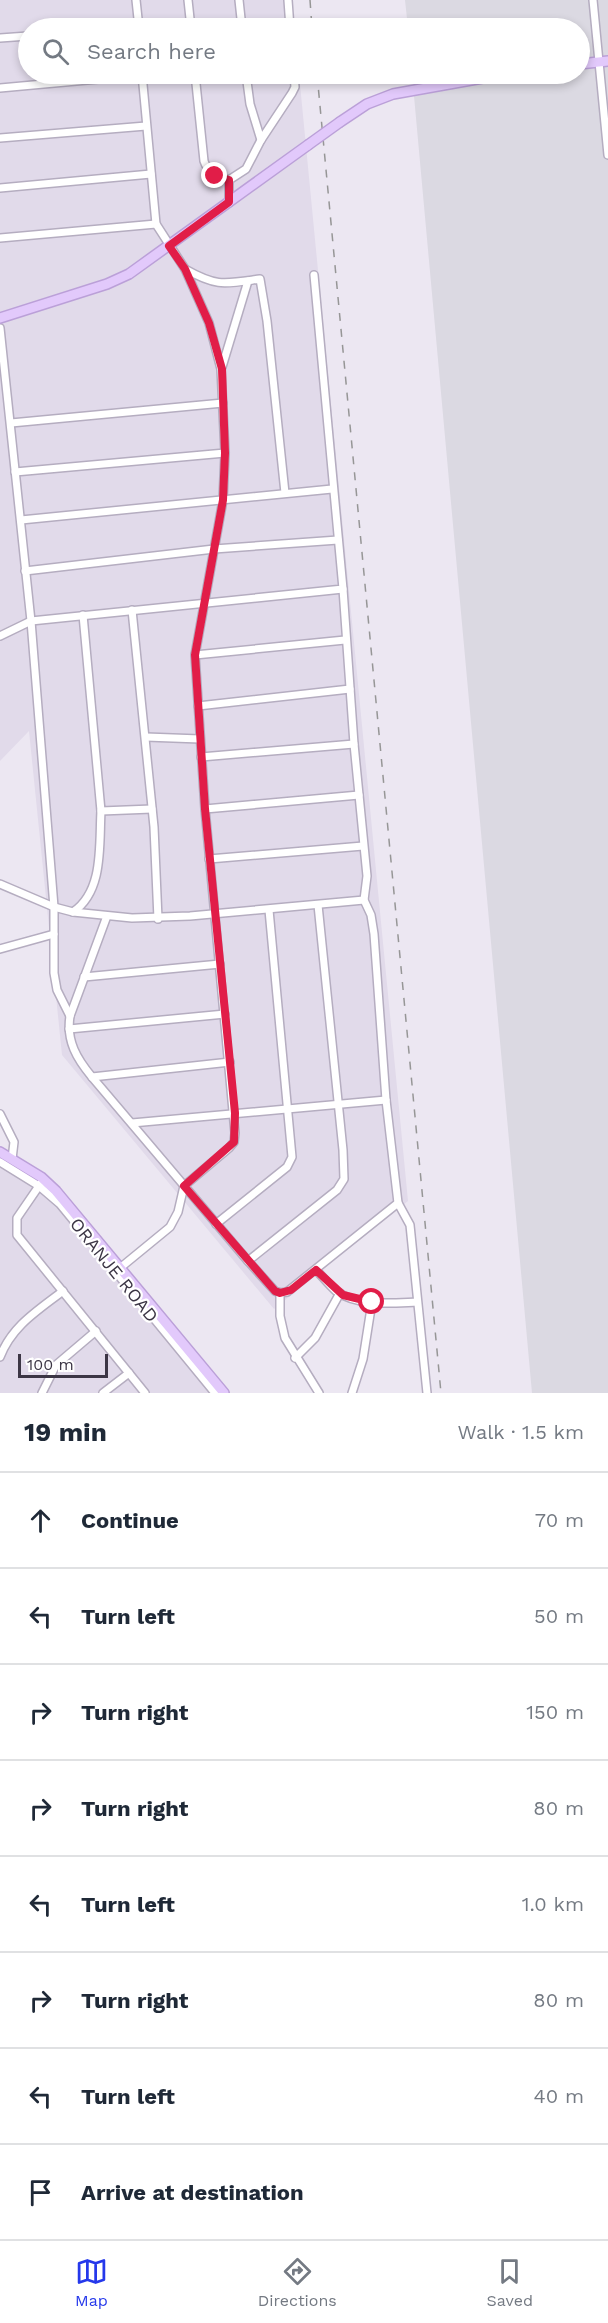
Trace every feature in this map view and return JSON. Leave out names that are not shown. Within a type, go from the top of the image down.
[{"type":"street","points":[[136,0],[137,18]]},
{"type":"street","points":[[188,0],[190,18]]},
{"type":"street","points":[[239,0],[241,18]]},
{"type":"street","points":[[288,0],[289,18]]},
{"type":"street","points":[[593,0],[603,61],[608,155]]},
{"type":"street","points":[[0,38],[18,37]]},
{"type":"street","points":[[0,88],[41,84]]},
{"type":"street","points":[[120,1268],[170,1227],[178,1212],[184,1186],[234,1142],[235,1113],[209,859],[195,655],[223,500],[225,453],[222,369],[209,323],[185,269],[156,224],[143,84]]},
{"type":"street","points":[[196,84],[204,161],[210,172],[219,179],[229,180],[246,169],[261,140],[292,93],[295,84]]},
{"type":"street","points":[[247,84],[250,104],[261,140]]},
{"type":"street","points":[[0,318],[118,279],[169,246],[367,104],[393,94],[449,84]]},
{"type":"street","points":[[0,138],[146,126]]},
{"type":"street","points":[[0,188],[151,174]]},
{"type":"street","points":[[229,180],[229,202]]},
{"type":"street","points":[[0,238],[156,224]]},
{"type":"street","points":[[185,269],[208,282],[217,284],[260,279],[285,493]]},
{"type":"street","points":[[314,275],[367,876],[364,900],[371,915],[374,934],[386,1100],[398,1203],[410,1225],[427,1393]]},
{"type":"street","points":[[222,369],[248,281]]},
{"type":"street","points":[[0,328],[31,621],[54,907],[56,982],[57,990],[70,1016]]},
{"type":"street","points":[[10,423],[223,403]]},
{"type":"street","points":[[15,472],[225,453]]},
{"type":"street","points":[[21,520],[332,489]]},
{"type":"street","points":[[25,571],[214,549],[338,540]]},
{"type":"street","points":[[0,636],[31,621],[343,588]]},
{"type":"street","points":[[132,610],[157,864],[158,919]]},
{"type":"street","points":[[73,912],[88,898],[95,880],[101,811],[83,615]]},
{"type":"street","points":[[195,655],[345,640]]},
{"type":"street","points":[[198,706],[350,689]]},
{"type":"street","points":[[146,737],[200,739]]},
{"type":"street","points":[[201,757],[354,744]]},
{"type":"street","points":[[205,809],[359,795]]},
{"type":"street","points":[[101,811],[152,809]]},
{"type":"street","points":[[209,859],[363,846]]},
{"type":"street","points":[[0,884],[54,907],[73,912],[158,919],[364,900]]},
{"type":"street","points":[[248,1262],[342,1185],[344,1175],[318,905]]},
{"type":"street","points":[[216,1224],[290,1164],[293,1151],[287,1109],[269,910]]},
{"type":"street","points":[[107,916],[70,1016],[69,1029],[74,1052],[92,1077],[271,1287],[280,1293],[291,1290],[398,1203]]},
{"type":"street","points":[[0,949],[54,934]]},
{"type":"street","points":[[84,977],[220,964]]},
{"type":"street","points":[[69,1029],[225,1014]]},
{"type":"street","points":[[92,1077],[230,1062]]},
{"type":"street","points":[[132,1123],[386,1100]]},
{"type":"street","points":[[0,1114],[14,1142],[12,1159]]},
{"type":"street","points":[[0,1152],[64,1199],[224,1393]]},
{"type":"street","name":"ORANJE ROAD","points":[[0,1162],[41,1183],[215,1393]]},
{"type":"street","points":[[41,1183],[16,1218],[15,1231],[22,1243],[145,1393]]},
{"type":"street","points":[[316,1270],[340,1293],[354,1299],[372,1302],[417,1302]]},
{"type":"street","points":[[0,1358],[6,1342],[14,1332],[63,1291]]},
{"type":"street","points":[[280,1293],[282,1328],[295,1358],[319,1393]]},
{"type":"street","points":[[295,1358],[315,1338],[340,1293]]},
{"type":"street","points":[[352,1393],[363,1359],[372,1302]]},
{"type":"street","points":[[42,1393],[56,1365],[96,1331]]},
{"type":"street","points":[[103,1393],[129,1373]]},
{"type":"shaded area","points":[[0,0],[291,0],[293,18],[18,18],[18,84],[300,84],[408,1201],[274,1309],[62,1055],[29,731],[0,761]]},
{"type":"shaded area","points":[[405,0],[608,0],[608,1393],[532,1393],[413,84],[590,84],[590,18],[407,18]]},
{"type":"shaded area","points":[[0,1163],[43,1186],[218,1393],[0,1393]]},
{"type":"railway","points":[[310,0],[311,18]]},
{"type":"railway","points":[[318,84],[441,1393]]},
{"type":"route","points":[[215,176],[229,180],[229,202],[169,246],[185,269],[209,323],[222,369],[225,453],[223,500],[195,655],[205,809],[235,1113],[235,1138],[229,1148],[184,1186],[275,1291],[284,1293],[291,1290],[316,1270],[343,1295],[372,1302]]}]
